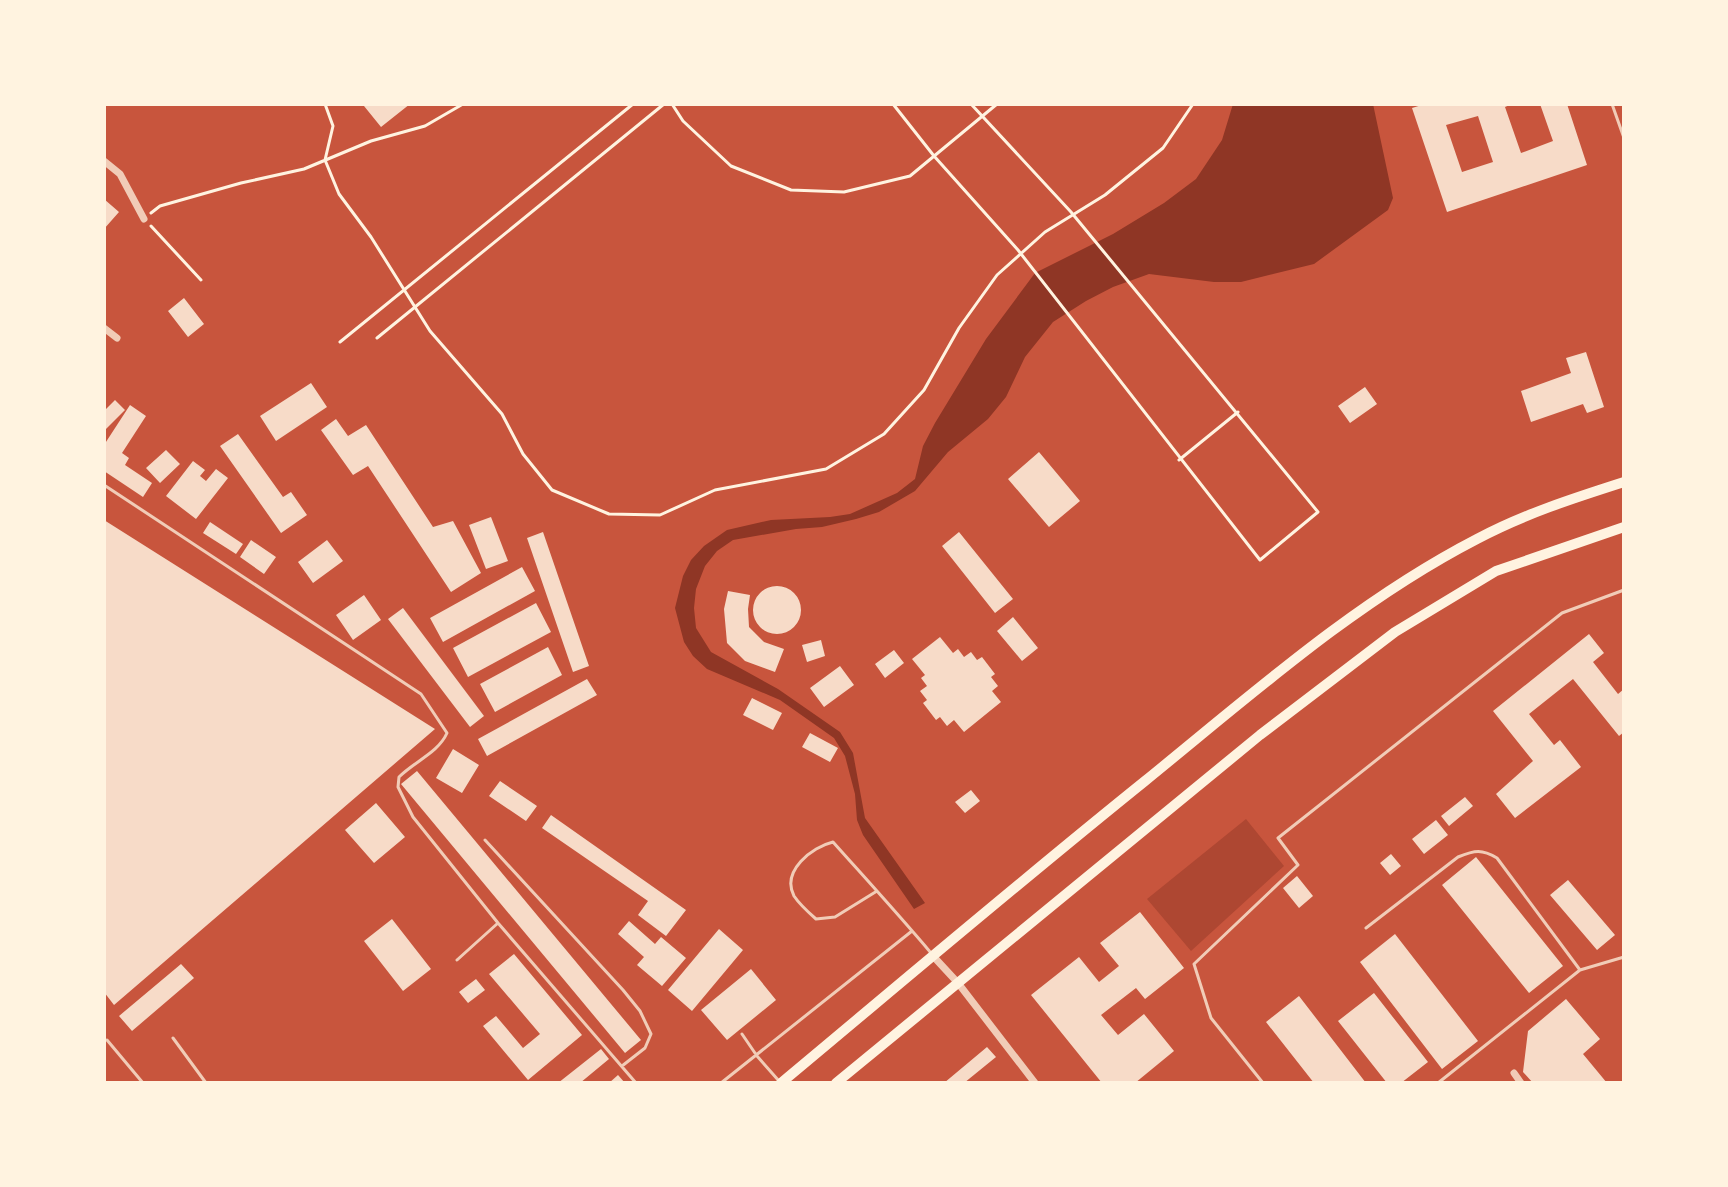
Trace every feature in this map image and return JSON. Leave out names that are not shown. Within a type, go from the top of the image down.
[{"type":"main road","points":[[781,1083],[1315,642],[1404,582],[1475,540],[1561,502],[1624,482]]},
{"type":"main road","points":[[836,1083],[1260,735],[1395,632],[1496,571],[1624,527]]},
{"type":"street","points":[[104,161],[120,174],[144,219]]},
{"type":"street","points":[[104,328],[117,338]]},
{"type":"street","points":[[933,956],[958,983],[1035,1083]]},
{"type":"street","points":[[1514,1073],[1521,1083]]},
{"type":"lane","points":[[1612,104],[1624,138]]},
{"type":"lane","points":[[104,485],[421,694],[447,733],[442,745],[411,765],[399,777],[398,787],[413,817],[498,923],[636,1083]]},
{"type":"lane","points":[[1263,1083],[1211,1018],[1194,964],[1298,865],[1278,838],[1562,613],[1624,590]]},
{"type":"lane","points":[[485,840],[623,990],[647,1022],[651,1034],[645,1048],[622,1066]]},
{"type":"lane","points":[[877,891],[835,917],[816,919],[793,894],[790,880],[807,856],[823,844],[833,842],[877,891],[933,956]]},
{"type":"lane","points":[[1366,928],[1458,857],[1474,850],[1484,851],[1497,858],[1580,970]]},
{"type":"lane","points":[[457,960],[498,923]]},
{"type":"lane","points":[[721,1083],[912,931]]},
{"type":"lane","points":[[1438,1083],[1580,970],[1624,957]]},
{"type":"lane","points":[[742,1034],[781,1083]]},
{"type":"lane","points":[[173,1038],[206,1083]]},
{"type":"lane","points":[[107,1040],[143,1083]]},
{"type":"path","points":[[325,104],[333,126],[325,160],[339,194],[371,237],[430,331],[502,414],[523,454],[552,490],[609,514],[660,515],[715,490],[826,469],[884,434],[924,390],[959,328],[997,275],[1045,232],[1105,195],[1163,148],[1193,104]]},
{"type":"path","points":[[201,280],[144,219],[160,206],[304,169],[371,141],[425,126],[463,104]]},
{"type":"path","points":[[340,342],[633,104]]},
{"type":"path","points":[[377,338],[664,104]]},
{"type":"path","points":[[672,104],[683,121],[731,166],[791,190],[844,192],[910,176],[997,104]]},
{"type":"path","points":[[893,104],[934,156],[1018,250],[1260,560],[1318,512],[1071,212],[971,104]]},
{"type":"path","points":[[1179,460],[1238,412]]},
{"type":"shaded area","points":[[1233,104],[1373,104],[1393,198],[1388,210],[1314,264],[1241,282],[1149,274],[1086,301],[1053,322],[1025,357],[1006,397],[988,419],[948,452],[915,491],[879,512],[856,519],[733,540],[717,551],[705,566],[696,589],[696,628],[711,652],[778,689],[840,732],[853,753],[865,818],[925,903],[914,909],[863,835],[857,820],[855,794],[845,756],[834,738],[780,700],[707,669],[693,656],[684,642],[675,608],[683,576],[691,560],[704,546],[727,530],[771,520],[850,514],[897,493],[915,479],[923,446],[935,423],[986,339],[1035,273],[1113,234],[1196,179],[1222,140]]},
{"type":"shaded area","points":[[1246,819],[1284,866],[1191,951],[1147,899]]},
{"type":"building","points":[[410,104],[381,127],[364,106]]},
{"type":"building","points":[[1425,104],[1512,104],[1505,107],[1521,153],[1553,141],[1540,104],[1567,104],[1587,165],[1447,212],[1412,108]],"holes":[[[1478,116],[1493,162],[1462,172],[1446,125]]]},
{"type":"building","points":[[104,199],[119,212],[104,229]]},
{"type":"building","points":[[184,298],[204,324],[188,337],[168,311]]},
{"type":"building","points":[[1586,352],[1604,407],[1587,413],[1583,404],[1531,422],[1521,391],[1571,373],[1566,358]]},
{"type":"building","points":[[311,383],[327,407],[276,441],[260,416]]},
{"type":"building","points":[[1365,387],[1377,404],[1350,423],[1338,406]]},
{"type":"building","points":[[115,400],[125,410],[104,431],[104,411]]},
{"type":"building","points":[[130,405],[146,416],[122,453],[129,458],[125,465],[152,483],[143,497],[104,471],[104,445]]},
{"type":"building","points":[[336,419],[348,436],[366,425],[433,527],[453,521],[481,573],[451,592],[368,466],[353,475],[321,430]]},
{"type":"building","points":[[238,434],[283,497],[291,492],[307,515],[281,533],[220,446]]},
{"type":"building","points":[[166,450],[180,464],[160,483],[146,468]]},
{"type":"building","points":[[1039,452],[1080,501],[1049,527],[1008,479]]},
{"type":"building","points":[[193,461],[205,470],[200,476],[206,481],[216,469],[228,478],[196,519],[166,496]]},
{"type":"building","points":[[491,517],[508,561],[486,569],[469,525]]},
{"type":"building","points":[[104,520],[435,729],[114,1005],[104,992]]},
{"type":"building","points":[[210,522],[243,544],[236,554],[203,533]]},
{"type":"building","points":[[543,532],[589,666],[573,672],[527,538]]},
{"type":"building","points":[[959,532],[1013,599],[995,613],[942,546]]},
{"type":"building","points":[[251,540],[276,557],[264,574],[240,557]]},
{"type":"building","points":[[327,540],[343,561],[313,583],[298,562]]},
{"type":"building","points":[[522,567],[535,591],[443,642],[430,618]]},
{"type":"building","points":[[777,586],[794,593],[801,610],[794,627],[777,634],[760,627],[753,610],[760,593]]},
{"type":"building","points":[[728,591],[750,595],[749,627],[764,642],[784,649],[775,672],[745,661],[727,643],[724,609]]},
{"type":"building","points":[[364,595],[381,620],[353,640],[336,615]]},
{"type":"building","points":[[536,603],[551,632],[468,677],[453,648]]},
{"type":"building","points":[[403,608],[484,716],[470,727],[388,619]]},
{"type":"building","points":[[1013,617],[1038,648],[1022,661],[997,631]]},
{"type":"building","points":[[1589,634],[1604,653],[1593,662],[1618,694],[1624,689],[1624,732],[1619,736],[1573,679],[1529,714],[1554,745],[1560,740],[1581,767],[1515,818],[1496,794],[1533,761],[1493,711]]},
{"type":"building","points":[[940,637],[953,653],[958,649],[964,657],[971,652],[977,660],[982,657],[995,674],[991,677],[998,686],[992,691],[1001,702],[964,732],[954,720],[947,726],[940,717],[936,720],[923,703],[927,700],[920,691],[927,686],[921,678],[925,675],[912,659]]},
{"type":"building","points":[[821,640],[825,656],[807,662],[802,645]]},
{"type":"building","points":[[548,647],[562,675],[495,712],[480,684]]},
{"type":"building","points":[[894,650],[904,663],[885,678],[875,664]]},
{"type":"building","points":[[840,666],[854,685],[824,707],[810,688]]},
{"type":"building","points":[[587,679],[597,695],[487,756],[478,739]]},
{"type":"building","points":[[752,698],[782,713],[773,730],[743,715]]},
{"type":"building","points":[[810,733],[838,748],[830,762],[802,747]]},
{"type":"building","points":[[453,749],[479,765],[462,793],[436,778]]},
{"type":"building","points":[[417,771],[641,1040],[625,1053],[401,784]]},
{"type":"building","points":[[500,781],[537,806],[526,821],[489,796]]},
{"type":"building","points":[[971,790],[980,801],[965,813],[955,802]]},
{"type":"building","points":[[1465,797],[1473,806],[1449,826],[1441,816]]},
{"type":"building","points":[[376,803],[405,837],[374,863],[345,830]]},
{"type":"building","points":[[551,815],[686,910],[666,936],[638,915],[648,901],[542,828]]},
{"type":"building","points":[[1436,820],[1448,835],[1424,854],[1412,839]]},
{"type":"building","points":[[1391,854],[1401,866],[1390,875],[1380,863]]},
{"type":"building","points":[[1476,857],[1563,966],[1529,993],[1442,885]]},
{"type":"building","points":[[1297,876],[1313,896],[1299,908],[1283,888]]},
{"type":"building","points":[[1568,880],[1615,935],[1597,950],[1550,895]]},
{"type":"building","points":[[1140,912],[1184,968],[1145,999],[1136,988],[1101,1015],[1118,1035],[1144,1014],[1174,1051],[1135,1083],[1102,1083],[1031,995],[1079,957],[1099,982],[1119,966],[1100,943]]},
{"type":"building","points":[[392,919],[431,969],[403,991],[364,941]]},
{"type":"building","points":[[629,921],[655,944],[661,937],[686,958],[662,986],[637,965],[644,957],[618,934]]},
{"type":"building","points":[[719,929],[743,950],[692,1011],[668,990]]},
{"type":"building","points":[[1395,934],[1478,1041],[1442,1069],[1360,962]]},
{"type":"building","points":[[514,954],[582,1035],[528,1080],[483,1026],[496,1016],[523,1048],[540,1034],[489,974]]},
{"type":"building","points":[[181,964],[194,978],[132,1031],[119,1016]]},
{"type":"building","points":[[751,969],[776,1000],[727,1040],[701,1010]]},
{"type":"building","points":[[476,979],[485,990],[468,1003],[459,992]]},
{"type":"building","points":[[1374,993],[1428,1062],[1401,1083],[1387,1083],[1338,1021]]},
{"type":"building","points":[[1299,996],[1366,1083],[1314,1083],[1266,1022]]},
{"type":"building","points":[[1566,999],[1600,1039],[1583,1054],[1607,1083],[1533,1083],[1523,1072],[1528,1031]]},
{"type":"building","points":[[987,1047],[996,1057],[964,1083],[944,1083]]},
{"type":"building","points":[[601,1049],[609,1059],[580,1083],[558,1083]]},
{"type":"building","points":[[618,1075],[625,1083],[609,1083]]}]
